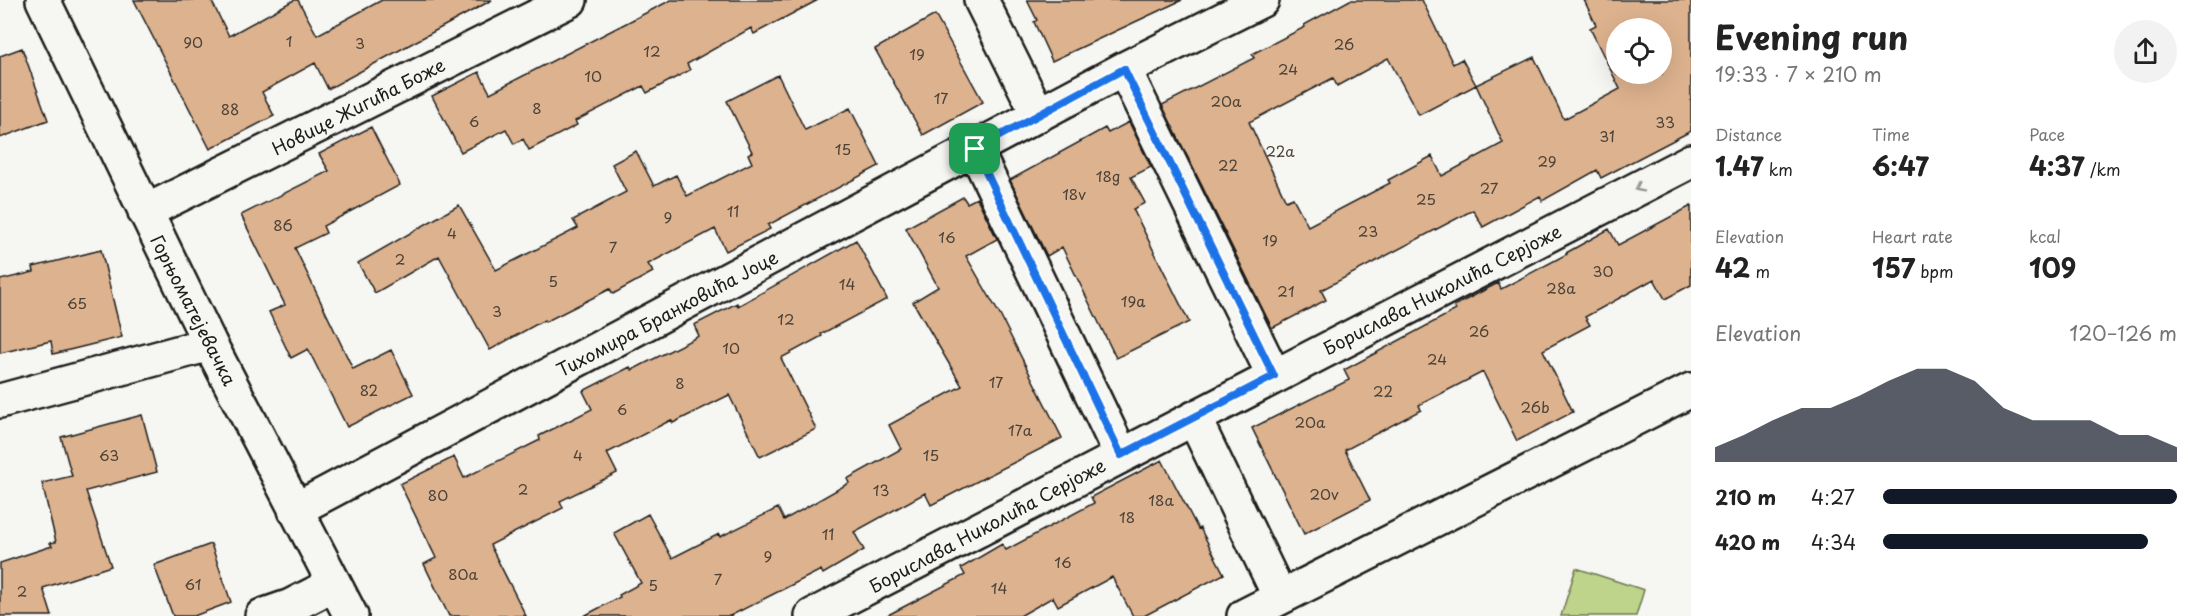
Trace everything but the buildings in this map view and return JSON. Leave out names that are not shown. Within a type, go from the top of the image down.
[{"type":"street","name":"Горњоматејевачка","points":[[43,0],[210,344],[351,616]]},
{"type":"street","name":"Новице Жигића Боже","points":[[145,212],[570,0]]},
{"type":"street","points":[[981,0],[1038,114]]},
{"type":"street","name":"Тихомира Бранковића Јоце","points":[[296,510],[1038,114],[1262,0]]},
{"type":"street","points":[[1124,69],[1274,376]]},
{"type":"street","points":[[975,149],[1121,455]]},
{"type":"street","name":"Борислава Николића Серјоже","points":[[812,616],[1691,161]]},
{"type":"street","points":[[0,401],[210,344]]},
{"type":"street","points":[[1244,616],[1691,390]]},
{"type":"street","points":[[1194,418],[1280,597]]},
{"type":"street","points":[[261,616],[291,606],[334,584]]},
{"type":"green space","points":[[1576,568],[1644,590],[1636,616],[1561,616]]},
{"type":"route","points":[[1124,69],[1274,376],[1121,455],[975,149],[1124,69]]}]
